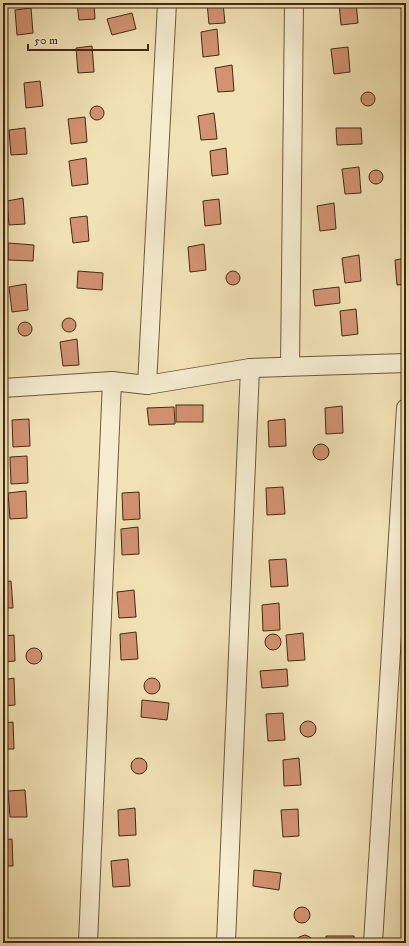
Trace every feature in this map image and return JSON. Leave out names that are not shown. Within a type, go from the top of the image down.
[{"type":"street","points":[[147,385],[167,3]]},
{"type":"street","points":[[290,366],[294,3]]},
{"type":"street","points":[[3,388],[112,381],[147,385],[250,368],[406,363]]},
{"type":"street","points":[[226,943],[250,368]]},
{"type":"street","points":[[88,943],[112,381]]},
{"type":"street","points":[[373,943],[406,408]]},
{"type":"building","points":[[77,3],[94,3],[95,19],[79,20]]},
{"type":"building","points":[[207,3],[223,3],[225,23],[209,24]]},
{"type":"building","points":[[339,3],[356,3],[358,23],[341,25]]},
{"type":"building","points":[[31,8],[33,33],[17,35],[15,10]]},
{"type":"building","points":[[132,13],[136,29],[112,35],[107,19]]},
{"type":"building","points":[[217,29],[219,55],[203,57],[201,32]]},
{"type":"building","points":[[92,46],[94,72],[78,73],[76,48]]},
{"type":"building","points":[[348,47],[350,72],[334,74],[331,49]]},
{"type":"building","points":[[232,65],[234,91],[218,92],[215,68]]},
{"type":"building","points":[[40,81],[43,106],[26,108],[24,83]]},
{"type":"building","points":[[368,92],[373,94],[375,99],[373,104],[368,106],[363,104],[361,99],[363,94]]},
{"type":"building","points":[[97,106],[102,108],[104,113],[102,118],[97,120],[92,118],[90,113],[92,108]]},
{"type":"building","points":[[214,113],[217,139],[201,140],[198,116]]},
{"type":"building","points":[[85,117],[87,142],[71,144],[68,119]]},
{"type":"building","points":[[25,128],[27,154],[11,155],[9,130]]},
{"type":"building","points":[[336,128],[361,128],[362,144],[337,145]]},
{"type":"building","points":[[226,148],[228,174],[212,176],[210,151]]},
{"type":"building","points":[[86,158],[88,184],[72,186],[69,161]]},
{"type":"building","points":[[359,167],[361,193],[345,194],[342,169]]},
{"type":"building","points":[[376,170],[381,172],[383,177],[381,182],[376,184],[371,182],[369,177],[371,172]]},
{"type":"building","points":[[23,198],[25,224],[9,225],[7,201]]},
{"type":"building","points":[[219,199],[221,224],[205,226],[203,201]]},
{"type":"building","points":[[334,203],[336,229],[320,231],[317,206]]},
{"type":"building","points":[[87,216],[89,241],[73,243],[70,218]]},
{"type":"building","points":[[8,243],[34,245],[33,261],[8,260]]},
{"type":"building","points":[[204,244],[206,270],[190,272],[188,247]]},
{"type":"building","points":[[359,255],[361,281],[345,283],[342,258]]},
{"type":"building","points":[[406,258],[406,284],[397,285],[395,260]]},
{"type":"building","points":[[78,271],[103,273],[102,290],[77,288]]},
{"type":"building","points":[[233,271],[238,273],[240,278],[238,283],[233,285],[228,283],[226,278],[228,273]]},
{"type":"building","points":[[26,284],[28,310],[12,312],[9,287]]},
{"type":"building","points":[[339,287],[340,303],[315,306],[313,290]]},
{"type":"building","points":[[356,309],[358,334],[342,336],[340,311]]},
{"type":"building","points":[[66,318],[72,318],[76,322],[76,328],[72,332],[66,332],[62,328],[62,322]]},
{"type":"building","points":[[25,322],[30,324],[32,329],[30,334],[25,336],[20,334],[18,329],[20,324]]},
{"type":"building","points":[[77,339],[79,365],[63,366],[60,342]]},
{"type":"building","points":[[176,405],[203,405],[203,422],[176,422]]},
{"type":"building","points":[[342,406],[343,433],[326,434],[325,408]]},
{"type":"building","points":[[174,407],[175,424],[149,425],[147,408]]},
{"type":"building","points":[[29,419],[30,446],[13,447],[12,420]]},
{"type":"building","points":[[285,419],[286,446],[269,447],[268,421]]},
{"type":"building","points":[[318,444],[324,444],[329,449],[327,458],[324,460],[318,460],[313,455],[313,449]]},
{"type":"building","points":[[27,456],[28,483],[11,484],[10,457]]},
{"type":"building","points":[[283,487],[285,514],[267,515],[266,488]]},
{"type":"building","points":[[26,491],[27,518],[10,519],[8,493]]},
{"type":"building","points":[[139,492],[140,519],[123,520],[122,493]]},
{"type":"building","points":[[138,527],[139,554],[122,555],[121,529]]},
{"type":"building","points":[[286,559],[288,586],[271,587],[269,560]]},
{"type":"building","points":[[11,581],[13,608],[3,608],[3,582]]},
{"type":"building","points":[[134,590],[136,617],[119,618],[117,592]]},
{"type":"building","points":[[279,603],[280,630],[263,631],[262,605]]},
{"type":"building","points":[[136,632],[138,659],[121,660],[120,634]]},
{"type":"building","points":[[303,633],[305,660],[288,661],[286,635]]},
{"type":"building","points":[[270,634],[276,634],[281,639],[279,648],[276,650],[270,650],[265,645],[265,639]]},
{"type":"building","points":[[14,635],[15,661],[3,662],[3,636]]},
{"type":"building","points":[[31,648],[37,648],[42,653],[40,662],[37,664],[31,664],[26,659],[26,653]]},
{"type":"building","points":[[287,669],[288,686],[262,688],[260,671]]},
{"type":"building","points":[[14,678],[15,705],[3,706],[3,680]]},
{"type":"building","points":[[149,678],[155,678],[160,683],[158,692],[155,694],[149,694],[144,689],[144,683]]},
{"type":"building","points":[[142,700],[169,703],[167,720],[141,717]]},
{"type":"building","points":[[283,713],[285,740],[268,741],[266,714]]},
{"type":"building","points":[[305,721],[311,721],[316,726],[314,735],[311,737],[305,737],[300,732],[300,726]]},
{"type":"building","points":[[13,722],[14,749],[3,749],[3,723]]},
{"type":"building","points":[[136,758],[142,758],[147,763],[145,772],[142,774],[136,774],[131,769],[131,763]]},
{"type":"building","points":[[299,758],[301,785],[284,786],[283,760]]},
{"type":"building","points":[[25,790],[27,817],[10,817],[8,791]]},
{"type":"building","points":[[135,808],[136,835],[119,836],[118,810]]},
{"type":"building","points":[[298,809],[299,836],[283,837],[281,810]]},
{"type":"building","points":[[12,839],[13,866],[3,866],[3,840]]},
{"type":"building","points":[[128,859],[130,886],[113,887],[111,861]]},
{"type":"building","points":[[254,870],[281,873],[279,890],[253,886]]},
{"type":"building","points":[[299,907],[305,907],[310,912],[308,921],[305,923],[299,923],[294,918],[294,912]]},
{"type":"building","points":[[305,935],[310,937],[313,943],[296,943],[299,937]]},
{"type":"building","points":[[326,936],[354,936],[354,943],[327,943]]}]
